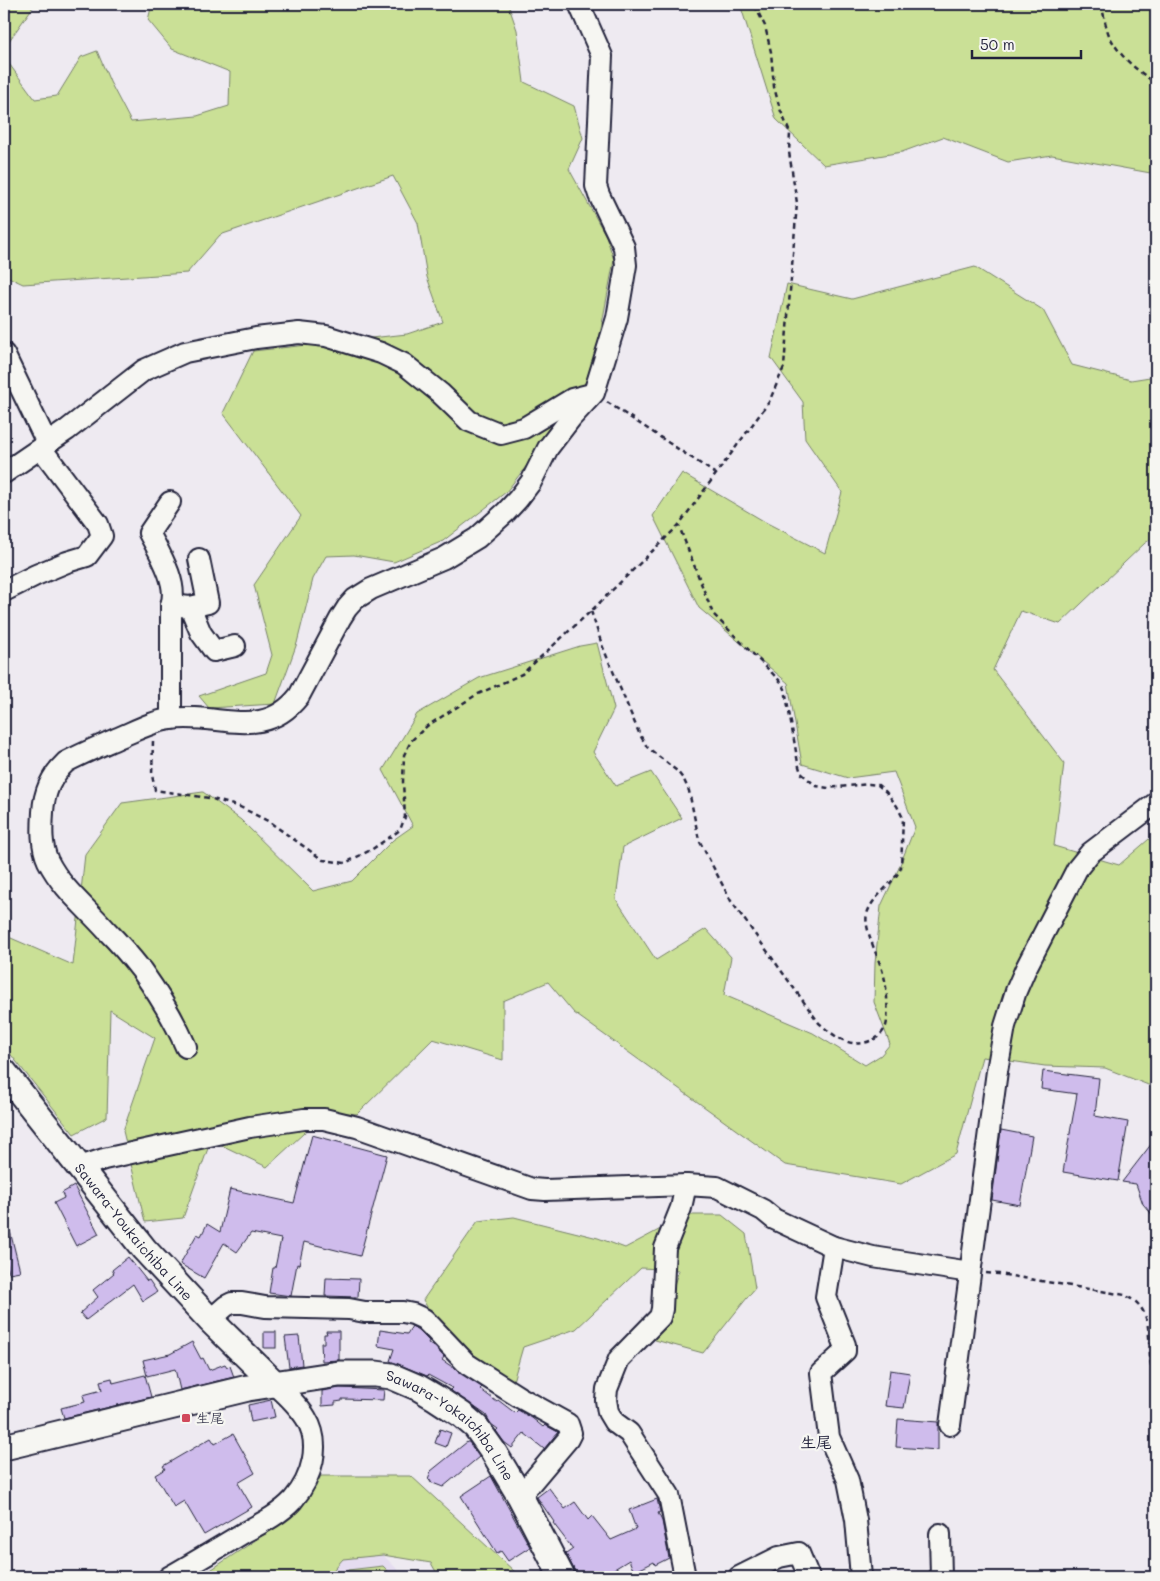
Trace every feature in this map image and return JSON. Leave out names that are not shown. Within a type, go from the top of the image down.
[{"type":"main road","name":"Sawara-Youkaichiba Line","points":[[4,1072],[144,1249],[210,1320],[275,1384]]},
{"type":"main road","name":"Sawara-Yokaichiba Line","points":[[4,1448],[248,1388],[339,1374],[357,1373],[391,1376],[419,1388],[462,1415],[476,1427],[520,1496],[562,1577]]},
{"type":"street","points":[[186,1046],[175,1020],[141,971],[108,931],[72,894],[48,860],[43,846],[43,810],[50,781],[57,770],[66,762],[162,721],[264,721],[279,715],[290,707],[299,696],[340,620],[356,599],[388,581],[444,558],[484,531],[518,500],[531,482],[548,448],[571,418],[594,393],[617,318],[626,265],[624,247],[596,186],[602,56],[579,4]]},
{"type":"street","points":[[4,473],[67,430],[144,370],[185,352],[256,338],[299,333],[326,336],[381,353],[404,364],[440,393],[469,421],[501,434],[524,428],[572,399],[594,393]]},
{"type":"street","points":[[4,591],[67,562],[87,556],[102,536],[98,524],[44,445],[6,366]]},
{"type":"street","points":[[170,502],[149,533],[165,564],[174,597],[214,651],[235,646]]},
{"type":"street","points":[[181,606],[208,603],[199,559]]},
{"type":"street","points":[[162,721],[181,606]]},
{"type":"street","points":[[950,1425],[997,1071],[1005,1026],[1016,991],[1077,869],[1090,853],[1156,803]]},
{"type":"street","points":[[80,1167],[104,1159],[250,1127],[304,1119],[324,1119],[357,1127],[532,1189],[686,1185],[717,1187],[763,1210],[774,1219],[834,1247],[874,1258],[970,1272]]},
{"type":"street","points":[[685,1577],[669,1495],[628,1434],[614,1422],[608,1412],[606,1400],[607,1389],[619,1360],[660,1317],[665,1248],[681,1208],[686,1185]]},
{"type":"street","points":[[834,1247],[826,1297],[845,1345],[845,1351],[821,1373],[829,1437],[848,1480],[856,1520],[861,1577]]},
{"type":"street","points":[[210,1320],[232,1303],[265,1307],[403,1312],[424,1319],[467,1364],[568,1424],[571,1434],[568,1439],[520,1496]]},
{"type":"street","points":[[169,1577],[277,1514],[293,1500],[303,1484],[314,1455],[314,1440],[306,1419],[296,1405],[275,1384]]},
{"type":"street","points":[[940,1534],[941,1577]]},
{"type":"street","points":[[739,1577],[779,1557],[799,1554],[809,1577]]},
{"type":"path","points":[[162,721],[152,775],[155,790],[209,798],[240,807],[268,821],[323,860],[345,863],[371,850],[400,830],[405,817],[404,755],[411,741],[427,726],[476,696],[522,674],[591,611],[678,526],[769,402],[784,367],[797,203],[789,152],[790,132],[780,109],[774,87],[771,52],[765,26],[754,4]]},
{"type":"path","points":[[1101,4],[1109,34],[1120,52],[1136,70],[1156,83]]},
{"type":"path","points":[[594,393],[716,474]]},
{"type":"path","points":[[591,611],[602,645],[638,733],[647,747],[677,771],[684,780],[689,792],[699,840],[731,902],[819,1023],[843,1040],[856,1044],[872,1041],[881,1035],[886,1025],[887,1014],[884,975],[869,930],[867,914],[874,901],[901,868],[903,818],[897,806],[878,785],[869,784],[828,788],[816,786],[801,773],[786,689],[712,614],[678,526]]},
{"type":"path","points":[[970,1272],[1000,1274],[1125,1295],[1139,1304],[1147,1319],[1152,1372],[1156,1381]]},
{"type":"shaded area","points":[[383,1555],[405,1577],[327,1577],[343,1558]]},
{"type":"green space","points":[[4,4],[35,4],[4,48]]},
{"type":"green space","points":[[152,4],[508,4],[517,30],[524,82],[574,106],[583,138],[569,169],[606,236],[614,260],[594,366],[570,410],[506,492],[443,541],[394,562],[354,555],[326,556],[313,579],[297,643],[275,704],[209,708],[199,696],[266,673],[272,655],[254,585],[301,516],[223,413],[253,351],[407,334],[443,322],[427,277],[418,223],[393,176],[220,235],[187,273],[23,284],[4,275],[4,57],[35,99],[57,96],[81,57],[97,51],[110,82],[131,122],[197,116],[229,106],[230,72],[172,49],[148,20]]},
{"type":"green space","points":[[740,4],[1156,4],[1156,174],[1052,155],[1008,162],[943,137],[902,152],[824,165],[776,119]]},
{"type":"green space","points":[[975,267],[1043,310],[1072,365],[1131,380],[1156,376],[1156,536],[1145,543],[1060,624],[1021,611],[993,670],[1064,763],[1054,846],[1119,865],[1156,833],[1156,1088],[1105,1068],[1045,1066],[982,1057],[956,1154],[901,1184],[785,1165],[574,1013],[548,982],[503,1001],[503,1060],[433,1039],[357,1114],[328,1111],[267,1167],[211,1140],[183,1218],[145,1222],[123,1131],[155,1038],[110,1010],[107,1117],[74,1134],[4,1046],[4,935],[73,965],[85,854],[122,803],[203,792],[241,820],[313,891],[352,881],[393,840],[413,826],[383,770],[417,714],[479,678],[580,646],[597,643],[614,709],[593,752],[616,786],[651,772],[682,818],[623,847],[616,899],[656,960],[706,929],[731,957],[724,995],[813,1033],[865,1065],[881,1055],[890,1044],[874,1002],[875,963],[881,906],[915,827],[894,772],[848,778],[802,764],[788,683],[699,608],[653,516],[682,473],[767,523],[825,553],[842,492],[805,439],[803,402],[771,358],[787,284],[852,299]]},
{"type":"green space","points":[[687,1215],[722,1215],[746,1234],[755,1288],[703,1353],[655,1340],[679,1270],[641,1268],[576,1329],[523,1347],[511,1388],[449,1344],[423,1300],[478,1221],[514,1217],[598,1238],[625,1248]]},
{"type":"green space","points":[[321,1476],[411,1476],[515,1572],[517,1577],[439,1577],[431,1563],[383,1555],[343,1559],[327,1577],[200,1577],[298,1512]]},
{"type":"green space","points":[[383,1566],[394,1577],[342,1577],[348,1570]]},
{"type":"building","points":[[1043,1071],[1099,1078],[1095,1116],[1128,1122],[1118,1181],[1063,1172],[1077,1094],[1041,1089]]},
{"type":"building","points":[[1001,1130],[1032,1136],[1020,1205],[992,1200]]},
{"type":"building","points":[[312,1135],[387,1155],[360,1256],[304,1242],[299,1265],[297,1264],[291,1296],[269,1293],[273,1268],[275,1268],[281,1239],[251,1233],[237,1252],[224,1243],[204,1278],[180,1264],[197,1234],[201,1236],[207,1224],[220,1232],[230,1189],[294,1203]]},
{"type":"building","points":[[1156,1138],[1156,1219],[1143,1204],[1136,1184],[1122,1182]]},
{"type":"building","points":[[74,1186],[99,1234],[76,1246],[54,1203],[64,1198],[62,1193]]},
{"type":"building","points":[[8,1223],[20,1271],[9,1273],[4,1253],[4,1224]]},
{"type":"building","points":[[128,1257],[157,1292],[143,1301],[133,1284],[86,1320],[80,1313],[98,1297],[93,1290],[114,1273],[112,1270]]},
{"type":"building","points":[[326,1278],[359,1279],[358,1297],[325,1296]]},
{"type":"building","points":[[412,1326],[444,1357],[442,1360],[482,1387],[480,1389],[497,1402],[498,1400],[515,1413],[518,1410],[543,1427],[545,1425],[558,1432],[544,1449],[524,1433],[512,1448],[504,1442],[496,1431],[498,1429],[491,1424],[486,1415],[450,1390],[452,1388],[428,1375],[390,1361],[394,1349],[378,1346],[380,1330],[407,1334]]},
{"type":"building","points":[[326,1331],[339,1331],[339,1360],[322,1361],[321,1343],[324,1343]]},
{"type":"building","points":[[264,1332],[276,1332],[276,1348],[264,1348]]},
{"type":"building","points":[[299,1336],[302,1365],[289,1367],[285,1337]]},
{"type":"building","points":[[192,1342],[209,1370],[225,1364],[227,1367],[230,1366],[234,1377],[180,1390],[175,1369],[147,1376],[143,1360],[170,1354]]},
{"type":"building","points":[[890,1370],[910,1373],[904,1408],[885,1406]]},
{"type":"building","points":[[145,1375],[151,1397],[64,1418],[61,1408],[85,1402],[83,1395],[102,1390],[100,1381],[112,1378],[113,1383]]},
{"type":"building","points":[[340,1388],[384,1390],[383,1400],[342,1399],[342,1401],[335,1402],[335,1405],[322,1406],[322,1391]]},
{"type":"building","points":[[271,1400],[275,1417],[251,1422],[248,1405]]},
{"type":"building","points":[[898,1419],[938,1422],[938,1450],[896,1447]]},
{"type":"building","points":[[440,1429],[451,1433],[446,1447],[435,1443]]},
{"type":"building","points":[[233,1434],[255,1473],[238,1483],[252,1507],[204,1535],[184,1501],[174,1507],[155,1475],[165,1469],[163,1466],[211,1438],[215,1444]]},
{"type":"building","points":[[469,1442],[479,1457],[443,1487],[430,1482],[431,1480],[428,1479],[431,1471]]},
{"type":"building","points":[[491,1476],[530,1547],[508,1561],[501,1551],[497,1553],[461,1496]]},
{"type":"building","points":[[549,1488],[565,1509],[575,1502],[588,1520],[592,1516],[611,1540],[636,1529],[629,1510],[657,1499],[660,1512],[658,1513],[662,1521],[669,1558],[655,1565],[654,1562],[634,1572],[629,1560],[601,1577],[578,1577],[566,1554],[573,1549],[553,1523],[537,1497]]},
{"type":"place","name":"生尾","points":[[186,1418]]},
{"type":"district","name":"生尾","points":[[816,1442]]}]
